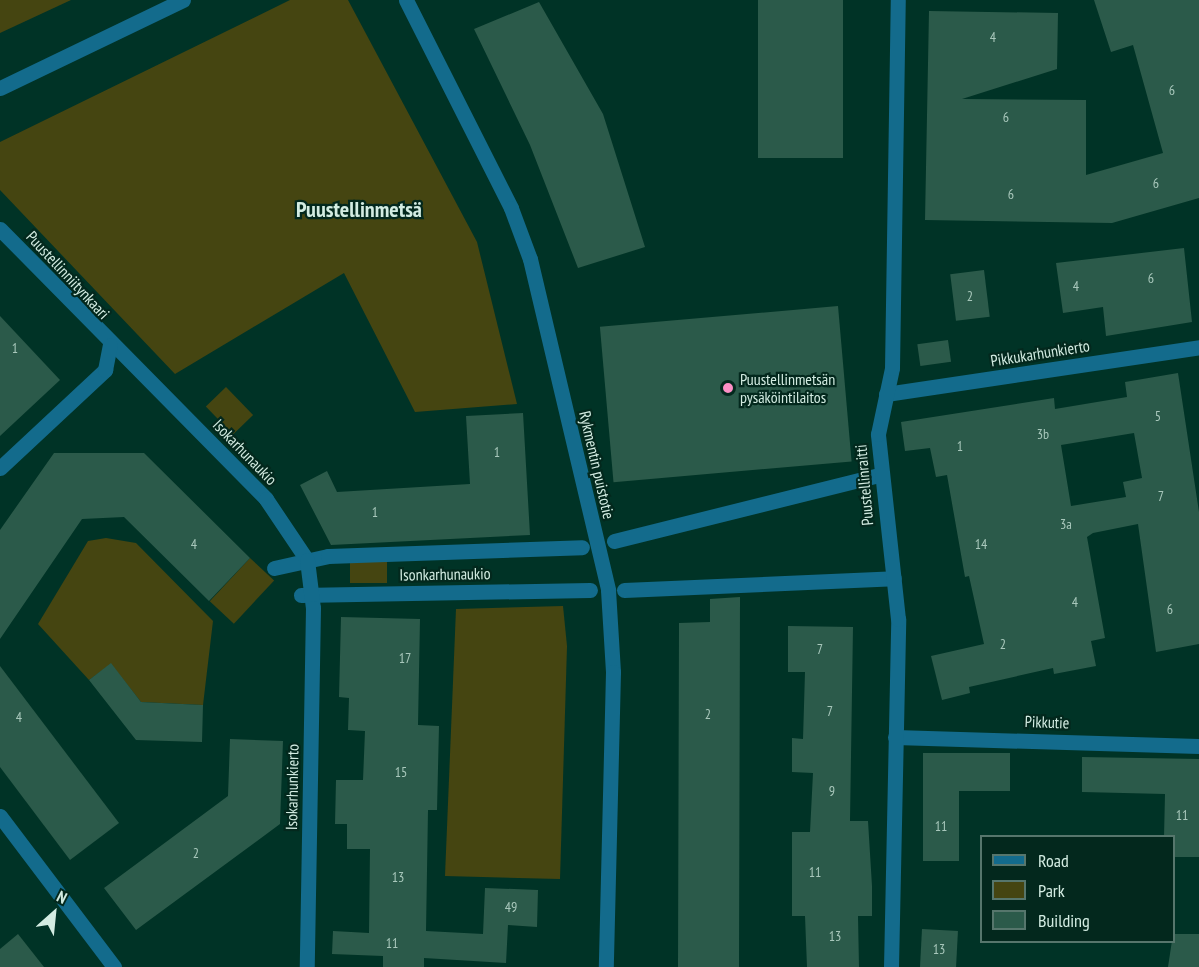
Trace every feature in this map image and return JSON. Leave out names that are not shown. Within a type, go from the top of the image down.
[{"type":"street","points":[[0,88],[183,0]]},
{"type":"street","name":"Rykmentin puistotie","points":[[406,0],[511,208],[530,259],[608,590],[613,672],[606,967]]},
{"type":"street","name":"Puustellinraitti","points":[[891,967],[895,737],[894,578],[879,475],[878,434],[892,368],[898,0]]},
{"type":"street","name":"Puustellinniitynkaari","points":[[0,229],[110,345]]},
{"type":"street","points":[[0,468],[105,370],[110,345]]},
{"type":"street","name":"Isokarhunaukio","points":[[110,345],[266,499],[307,560],[309,600]]},
{"type":"street","name":"Pikkukarhunkierto","points":[[886,394],[1199,346]]},
{"type":"street","points":[[614,541],[879,475]]},
{"type":"street","points":[[274,568],[307,560],[582,547]]},
{"type":"street","points":[[624,590],[894,578]]},
{"type":"street","name":"Isonkarhunaukio","points":[[309,600],[590,590]]},
{"type":"street","name":"Isokarhunkierto","points":[[307,967],[309,600]]},
{"type":"street","name":"Pikkutie","points":[[895,737],[1199,746]]},
{"type":"street","points":[[0,816],[114,967]]},
{"type":"green space","points":[[0,0],[71,0],[0,33]]},
{"type":"green space","points":[[290,0],[348,0],[477,242],[517,404],[415,412],[344,273],[175,374],[0,190],[0,142]]},
{"type":"green space","points":[[226,387],[253,415],[233,435],[206,406]]},
{"type":"green space","points":[[106,538],[136,543],[213,621],[203,705],[141,702],[111,664],[89,680],[38,624],[88,541]]},
{"type":"green space","points":[[350,557],[387,557],[387,583],[350,583]]},
{"type":"green space","points":[[250,558],[274,581],[234,624],[210,601]]},
{"type":"green space","points":[[563,606],[567,646],[560,879],[445,876],[456,609]]},
{"type":"building","points":[[758,0],[843,0],[843,158],[758,158]]},
{"type":"building","points":[[1094,0],[1199,0],[1199,198],[1112,223],[925,220],[929,11],[1058,13],[1057,69],[962,99],[1086,100],[1086,175],[1163,153],[1133,45],[1111,52]]},
{"type":"building","points":[[539,2],[603,114],[645,247],[578,268],[530,145],[474,29]]},
{"type":"building","points":[[1184,248],[1192,322],[1106,336],[1103,307],[1063,313],[1056,263]]},
{"type":"building","points":[[984,270],[990,317],[956,321],[950,274]]},
{"type":"building","name":"Puustellinmetsän pysäköintilaitos","points":[[838,306],[852,461],[614,482],[600,327]]},
{"type":"building","points":[[0,316],[60,380],[0,436]]},
{"type":"building","points":[[948,340],[951,362],[920,366],[917,344]]},
{"type":"building","points":[[1178,373],[1199,512],[1199,644],[1156,652],[1138,524],[1093,533],[1087,537],[1105,638],[1091,641],[1096,666],[1054,674],[1053,668],[969,687],[970,693],[942,700],[931,656],[984,644],[969,576],[965,577],[947,475],[936,477],[930,448],[905,451],[901,422],[1054,398],[1055,409],[1127,397],[1125,382]],"holes":[[[1134,433],[1142,478],[1123,482],[1126,497],[1071,506],[1061,445]]]},
{"type":"building","points":[[523,413],[530,535],[331,545],[300,485],[327,471],[337,492],[470,484],[466,416]]},
{"type":"building","points":[[54,453],[144,453],[250,558],[209,601],[124,517],[82,519],[0,639],[0,530]]},
{"type":"building","points":[[740,597],[739,967],[678,967],[679,623],[710,622],[710,599]]},
{"type":"building","points":[[341,617],[420,619],[418,725],[439,726],[437,810],[428,810],[426,931],[483,934],[485,888],[538,890],[537,927],[508,925],[506,963],[424,958],[424,967],[383,967],[383,956],[332,954],[333,931],[369,933],[370,849],[347,849],[347,824],[335,824],[336,780],[363,780],[365,731],[348,730],[349,698],[339,697]]},
{"type":"building","points":[[788,626],[853,627],[850,821],[868,821],[872,886],[872,916],[858,916],[859,967],[807,967],[805,916],[792,916],[792,832],[810,832],[813,773],[792,772],[792,738],[803,739],[805,672],[788,672]]},
{"type":"building","points":[[111,663],[141,702],[203,705],[202,742],[136,740],[89,680]]},
{"type":"building","points":[[0,666],[119,823],[70,860],[0,767]]},
{"type":"building","points":[[230,739],[283,741],[280,824],[136,930],[104,888],[228,796]]},
{"type":"building","points":[[923,753],[1010,753],[1010,791],[959,791],[959,861],[923,861]]},
{"type":"building","points":[[1082,757],[1199,759],[1199,857],[1175,857],[1175,835],[1164,835],[1165,794],[1082,792]]},
{"type":"building","points":[[922,929],[958,931],[956,967],[920,967]]},
{"type":"building","points":[[18,934],[44,967],[0,967],[0,949]]},
{"type":"building","points":[[1175,934],[1199,934],[1199,967],[1168,967],[1172,943],[1175,943]]},
{"type":"place","name":"Puustellinmetsän pysäköintilaitos","points":[[728,388]]},
{"type":"district","name":"Puustellinmetsä","points":[[359,210]]}]
